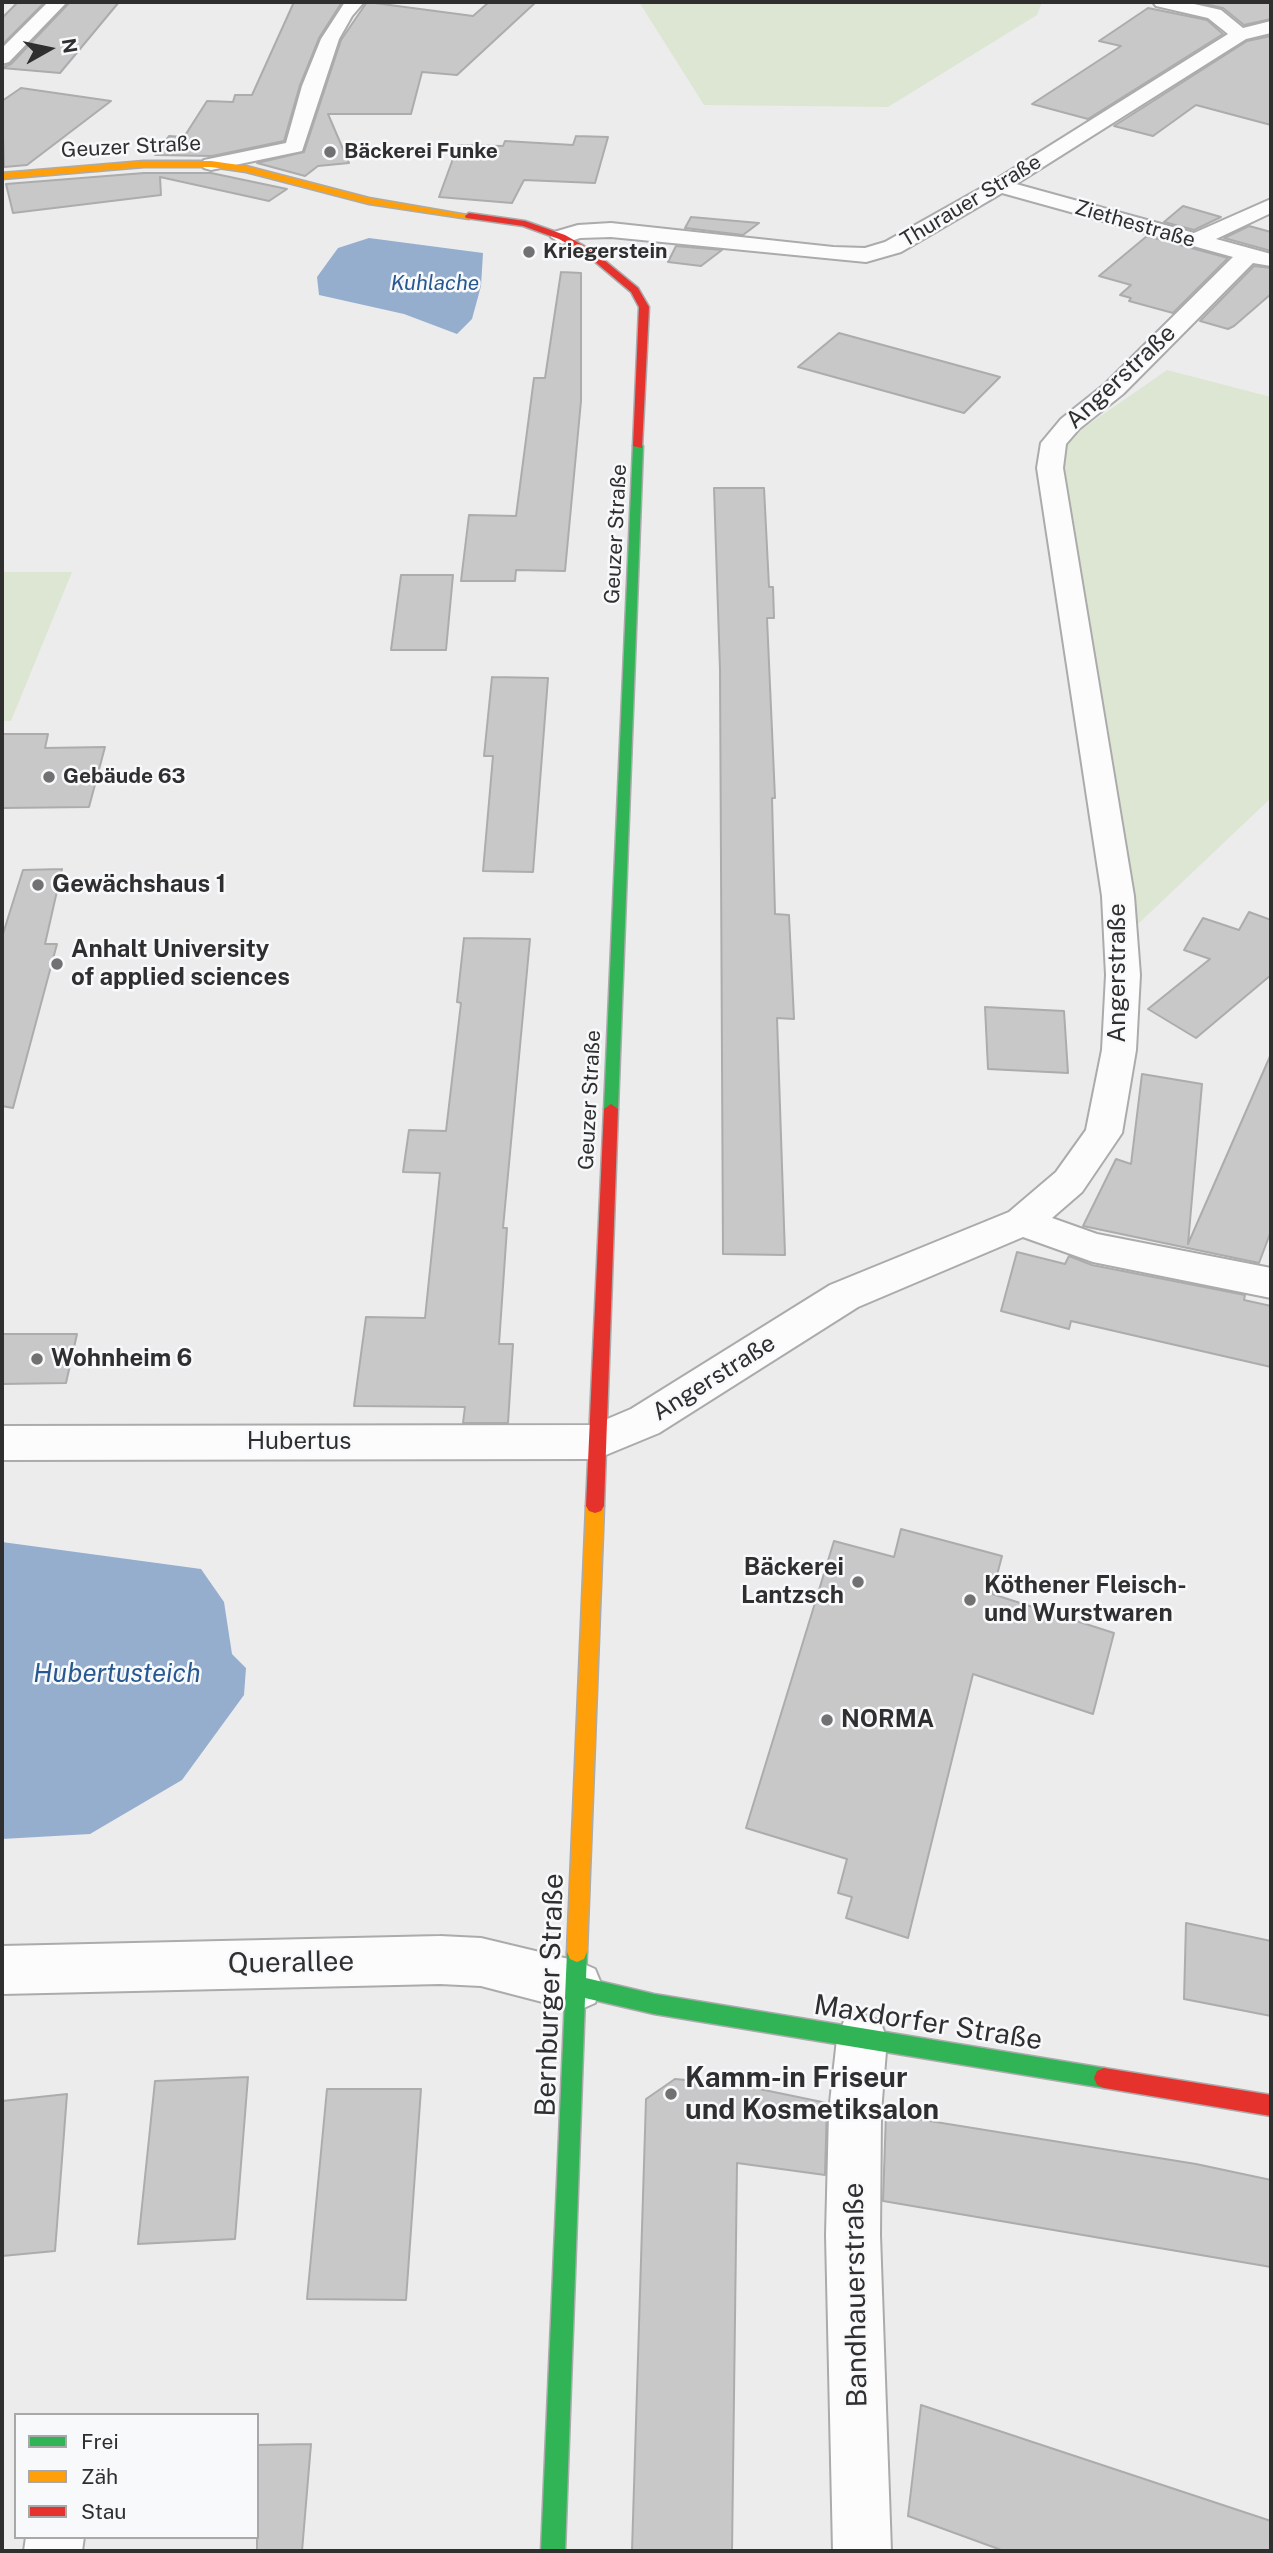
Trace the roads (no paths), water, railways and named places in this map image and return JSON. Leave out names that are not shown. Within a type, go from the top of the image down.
[{"type":"main road","name":"Geuzer Straße","points":[[2,176],[165,163],[211,164],[246,169],[369,201],[525,224],[562,237],[608,265],[635,290],[646,317],[596,1441]]},
{"type":"main road","name":"Bernburger Straße","points":[[553,2551],[577,1986],[596,1441]]},
{"type":"main road","name":"Maxdorfer Straße","points":[[577,1986],[654,2004],[1271,2106]]},
{"type":"street","points":[[2,58],[58,2]]},
{"type":"street","points":[[298,183],[305,176],[295,147],[312,86],[330,39],[344,13],[355,2]]},
{"type":"street","points":[[1162,2],[1214,14],[1230,24],[1239,35]]},
{"type":"street","name":"Thurauer Straße","points":[[562,237],[595,230],[866,255],[893,247],[999,186],[1239,35],[1271,27]]},
{"type":"street","points":[[211,164],[295,147]]},
{"type":"street","name":"Ziethestraße","points":[[999,186],[1260,258]]},
{"type":"street","points":[[1195,241],[1271,205]]},
{"type":"street","points":[[608,265],[619,258],[628,232]]},
{"type":"street","name":"Angerstraße","points":[[596,1441],[645,1420],[844,1296],[1022,1222],[1069,1182],[1104,1133],[1119,1049],[1123,975],[1118,896],[1050,467],[1054,443],[1070,424],[1114,389],[1260,258]]},
{"type":"street","points":[[1022,1222],[1093,1248],[1271,1283]]},
{"type":"street","name":"Hubertus","points":[[2,1443],[596,1441]]},
{"type":"street","name":"Querallee","points":[[2,1970],[440,1960],[514,1968],[577,1986]]},
{"type":"street","name":"Bandhauerstraße","points":[[862,2039],[855,2112],[853,2235],[862,2551]]},
{"type":"water","name":"Kuhlache","points":[[369,238],[483,253],[481,286],[472,319],[457,334],[404,314],[319,295],[317,277],[338,248]]},
{"type":"water","name":"Hubertusteich","points":[[2,1542],[201,1569],[224,1602],[232,1654],[246,1668],[244,1695],[182,1780],[90,1834],[2,1839]]},
{"type":"place","name":"Bäckerei Funke","points":[[330,152]]},
{"type":"place","name":"Kriegerstein","points":[[529,252]]},
{"type":"place","name":"Gebäude 63","points":[[49,777]]},
{"type":"place","name":"Gewächshaus 1","points":[[38,885]]},
{"type":"place","name":"Anhalt University of applied sciences","points":[[57,964]]},
{"type":"place","name":"Wohnheim 6","points":[[37,1359]]},
{"type":"place","name":"Bäckerei Lantzsch","points":[[858,1582]]},
{"type":"place","name":"Köthener Fleisch- und Wurstwaren","points":[[970,1600]]},
{"type":"place","name":"NORMA","points":[[827,1720]]},
{"type":"place","name":"Kamm-in Friseur und Kosmetiksalon","points":[[671,2094]]}]
